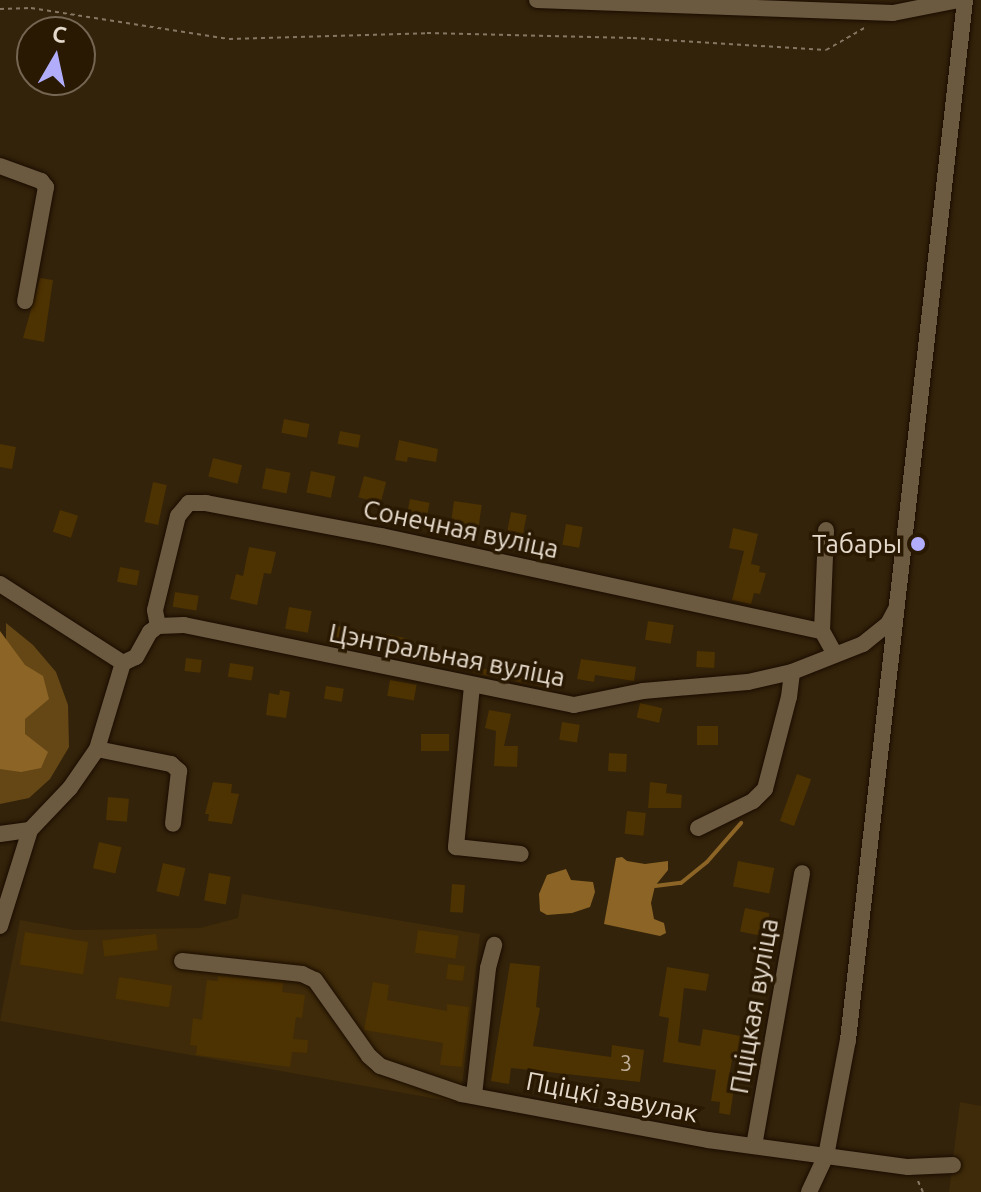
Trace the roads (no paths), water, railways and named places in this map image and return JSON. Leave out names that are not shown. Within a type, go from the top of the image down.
[{"type":"street","points":[[537,0],[893,13],[958,0]]},
{"type":"street","points":[[809,1192],[826,1156],[848,1040],[900,601],[965,0]]},
{"type":"street","points":[[0,166],[41,181],[46,187],[25,301]]},
{"type":"street","name":"Сонечная вуліца","points":[[158,626],[155,610],[178,516],[189,503],[206,503],[381,536],[822,631]]},
{"type":"street","points":[[826,530],[822,631],[835,654]]},
{"type":"street","points":[[0,584],[123,663]]},
{"type":"street","name":"Цэнтральная вуліца","points":[[158,626],[184,625],[574,705],[643,691],[748,682],[792,672],[863,644],[888,624],[900,601]]},
{"type":"street","points":[[0,926],[30,830],[70,788],[97,749],[123,663],[136,657],[150,632],[158,626]]},
{"type":"street","points":[[863,644],[882,647],[892,671]]},
{"type":"street","points":[[698,828],[753,801],[765,789],[789,697],[792,672]]},
{"type":"street","points":[[472,686],[456,847],[521,854]]},
{"type":"street","points":[[97,749],[171,764],[179,771],[173,824]]},
{"type":"street","points":[[0,834],[30,830]]},
{"type":"street","name":"Пціцкая вуліца","points":[[754,1146],[802,873]]},
{"type":"street","points":[[468,1094],[494,945]]},
{"type":"street","name":"Пціцкі завулак","points":[[182,961],[302,974],[315,980],[369,1056],[380,1066],[468,1094],[754,1146],[908,1167],[953,1165]]},
{"type":"waterway","points":[[655,886],[681,883],[707,862],[741,823]]},
{"type":"place","name":"Табары","points":[[918,544]]}]
